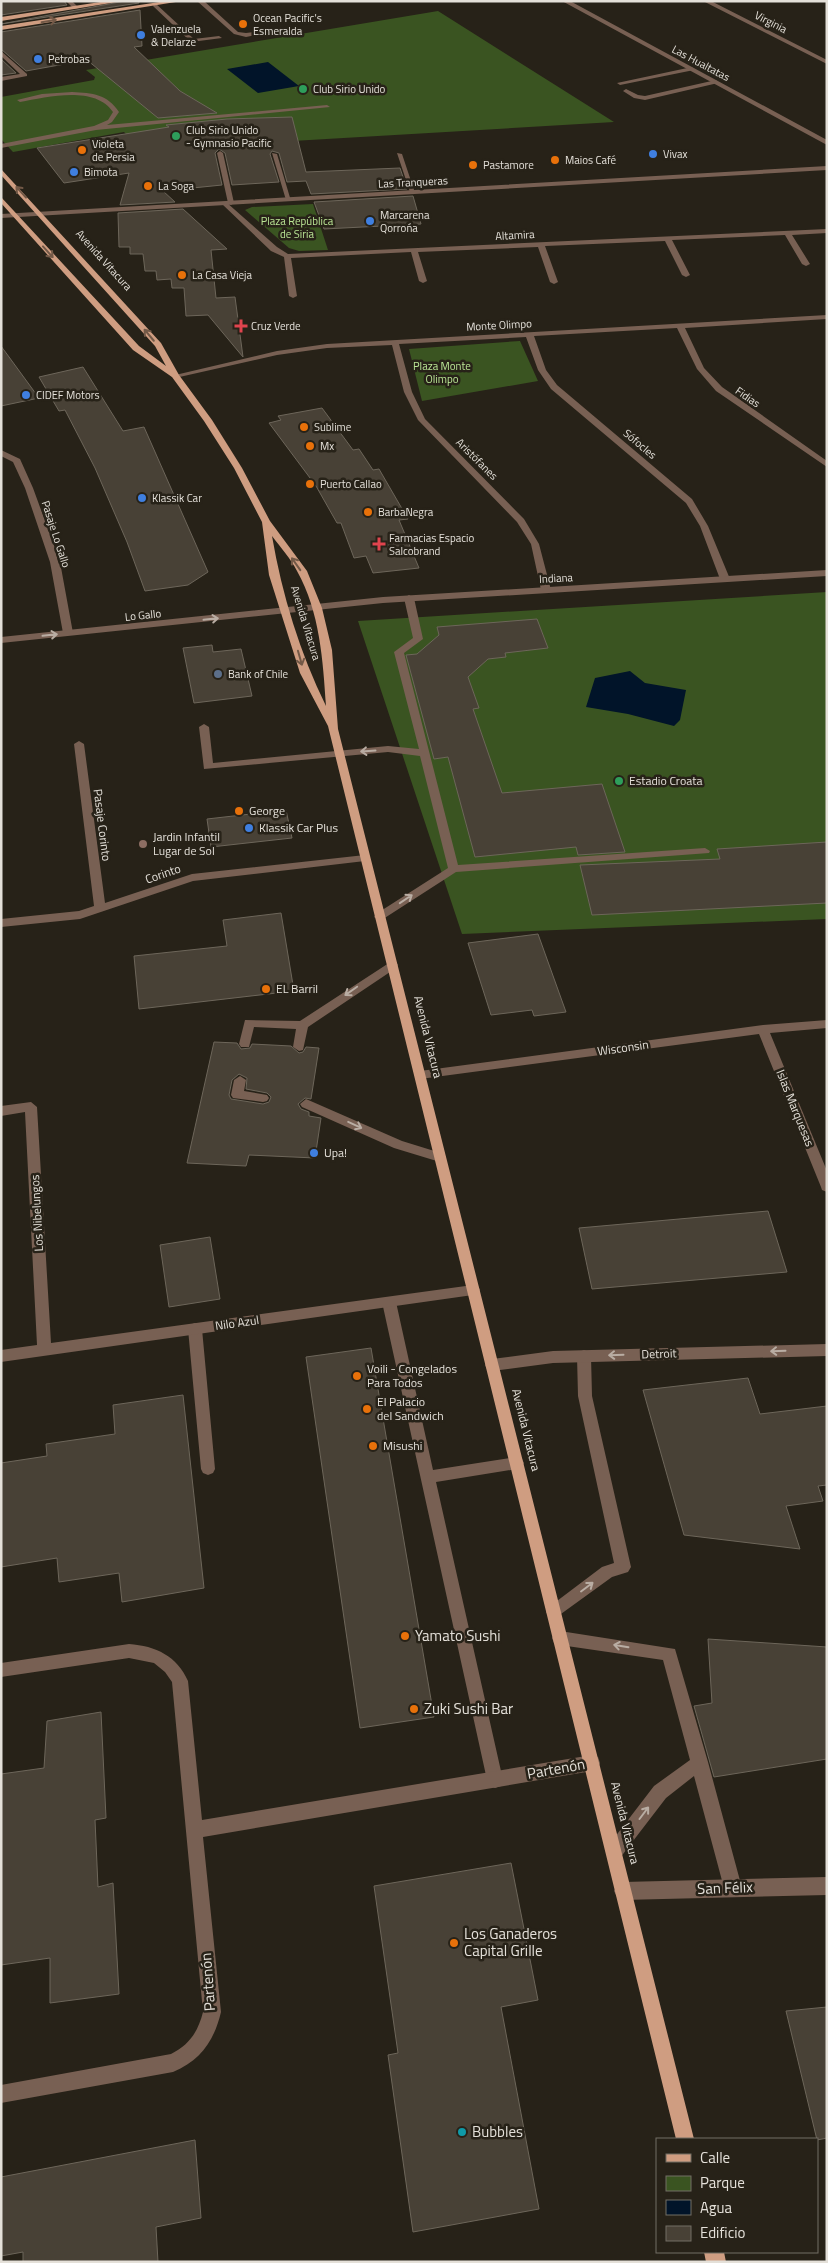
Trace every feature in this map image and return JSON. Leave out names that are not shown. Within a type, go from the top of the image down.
[{"type":"main road","points":[[1,19],[120,1]]},
{"type":"main road","points":[[1,28],[180,1]]},
{"type":"main road","name":"Avenida Vitacura","points":[[1,171],[149,334],[165,356],[175,376],[213,428],[238,468],[266,521],[302,572],[317,608],[327,650],[333,729],[686,2138]]},
{"type":"main road","name":"Avenida Vitacura","points":[[1,199],[136,348],[175,376]]},
{"type":"main road","name":"Avenida Vitacura","points":[[266,521],[274,575],[305,673],[333,729]]},
{"type":"street","points":[[70,1],[76,8]]},
{"type":"street","points":[[200,1],[236,33],[246,35],[269,32]]},
{"type":"street","name":"Las Hualtatas","points":[[565,1],[827,143]]},
{"type":"street","name":"Virginia","points":[[706,1],[827,62]]},
{"type":"street","points":[[155,5],[193,41],[219,38]]},
{"type":"street","points":[[1,53],[25,75],[1,79]]},
{"type":"street","points":[[620,83],[692,69]]},
{"type":"street","points":[[626,91],[636,97],[645,98],[716,82]]},
{"type":"street","points":[[20,100],[58,94],[97,97],[111,104],[116,112],[110,120],[96,128]]},
{"type":"street","points":[[1,146],[96,128],[327,107]]},
{"type":"street","points":[[220,153],[228,203],[274,249],[287,256],[293,296]]},
{"type":"street","points":[[274,154],[289,200]]},
{"type":"street","points":[[399,154],[412,192]]},
{"type":"street","name":"Las Tranqueras","points":[[1,216],[827,168]]},
{"type":"street","name":"Altamira","points":[[287,256],[540,246],[827,231]]},
{"type":"street","points":[[787,233],[806,264]]},
{"type":"street","points":[[668,240],[686,275]]},
{"type":"street","points":[[540,246],[554,282]]},
{"type":"street","points":[[414,251],[423,282]]},
{"type":"street","name":"Monte Olimpo","points":[[175,376],[290,350],[395,342],[827,317]]},
{"type":"street","name":"Fidias","points":[[680,326],[701,369],[709,380],[730,398],[827,465]]},
{"type":"street","name":"Sófocles","points":[[529,334],[542,370],[554,387],[689,501],[704,526],[725,579]]},
{"type":"street","name":"Aristófanes","points":[[395,342],[409,397],[414,408],[422,420],[521,521],[534,544],[546,590]]},
{"type":"street","name":"Pasaje Lo Gallo","points":[[1,452],[17,461],[29,488],[54,562],[68,633]]},
{"type":"street","name":"Indiana","points":[[286,612],[409,598],[827,573]]},
{"type":"street","points":[[409,598],[418,639],[398,652],[454,870]]},
{"type":"street","name":"Lo Gallo","points":[[1,640],[286,612]]},
{"type":"street","points":[[204,727],[208,767],[388,749],[423,753]]},
{"type":"street","name":"Pasaje Corinto","points":[[79,744],[100,909]]},
{"type":"street","points":[[380,917],[433,881],[454,870],[705,851]]},
{"type":"street","name":"Corinto","points":[[1,923],[80,915],[192,878],[365,858]]},
{"type":"street","points":[[245,1044],[249,1024],[302,1025],[392,965]]},
{"type":"street","name":"Wisconsin","points":[[420,1075],[763,1029],[827,1024]]},
{"type":"street","points":[[299,1047],[302,1025]]},
{"type":"street","name":"Islas Marquesas","points":[[763,1029],[827,1187]]},
{"type":"street","points":[[240,1080],[237,1094],[263,1098]]},
{"type":"street","points":[[308,1105],[398,1145],[440,1157]]},
{"type":"street","name":"Los Nibelungos","points":[[1,1111],[31,1107],[44,1350]]},
{"type":"street","name":"Nilo Azul","points":[[1,1356],[473,1290]]},
{"type":"street","points":[[389,1302],[496,1780]]},
{"type":"street","points":[[195,1329],[208,1469]]},
{"type":"street","name":"Detroit","points":[[492,1365],[553,1357],[827,1350]]},
{"type":"street","points":[[554,1612],[607,1572],[623,1566],[585,1396],[584,1356]]},
{"type":"street","points":[[428,1477],[517,1463]]},
{"type":"street","points":[[560,1638],[669,1654],[700,1762],[732,1888]]},
{"type":"street","name":"Partenón","points":[[1,1670],[129,1651],[145,1651],[168,1663],[180,1681],[212,2012],[209,2029],[201,2044],[188,2056],[173,2063],[1,2094]]},
{"type":"street","points":[[614,1852],[660,1792],[700,1762]]},
{"type":"street","name":"Partenón","points":[[194,1830],[592,1763]]},
{"type":"street","name":"San Félix","points":[[623,1891],[827,1886]]},
{"type":"green space","name":"Club Sirio Unido","points":[[438,11],[614,122],[142,150],[124,132],[13,152],[1,139],[1,97],[94,80],[95,77],[86,70]]},
{"type":"green space","name":"Plaza República de Siria","points":[[313,204],[328,250],[299,251],[289,248],[245,210],[252,207]]},
{"type":"green space","name":"Plaza Monte Olimpo","points":[[520,341],[538,381],[422,401],[409,349]]},
{"type":"green space","name":"Estadio Croata","points":[[827,592],[827,919],[462,934],[358,621]]},
{"type":"water","points":[[268,62],[299,86],[258,93],[227,69]]},
{"type":"water","points":[[630,671],[645,683],[686,690],[680,720],[674,726],[628,714],[586,707],[595,678]]},
{"type":"building","points":[[1,1],[64,1],[67,5],[1,15]]},
{"type":"building","points":[[125,1],[139,1],[139,3],[1,24]]},
{"type":"building","points":[[140,10],[142,46],[134,47],[180,91],[217,113],[158,118],[87,60],[26,71],[1,49],[1,32]]},
{"type":"building","points":[[1,59],[16,73],[1,75]]},
{"type":"building","points":[[292,117],[306,172],[400,168],[407,189],[311,194],[306,181],[287,182],[279,153],[272,151],[270,154],[279,182],[232,185],[225,153],[219,149],[215,153],[222,185],[163,191],[175,202],[120,205],[129,173],[64,183],[37,148],[169,127],[166,125],[227,119]]},
{"type":"building","points":[[413,196],[421,224],[324,229],[314,202]]},
{"type":"building","points":[[183,209],[227,249],[211,250],[216,298],[235,297],[243,357],[208,315],[186,316],[184,288],[172,288],[171,279],[157,280],[156,271],[145,271],[143,254],[130,254],[130,247],[119,247],[118,213]]},
{"type":"building","points":[[1,346],[39,398],[1,406]]},
{"type":"building","name":"Klassik Car","points":[[83,367],[123,431],[144,427],[208,572],[188,585],[145,591],[127,542],[95,468],[65,410],[59,411],[39,377]]},
{"type":"building","points":[[322,408],[353,450],[359,449],[373,470],[379,469],[408,519],[399,520],[419,568],[373,573],[366,556],[354,558],[341,523],[337,523],[316,486],[269,423],[281,420],[278,416]]},
{"type":"building","points":[[537,619],[548,648],[505,653],[506,657],[488,659],[468,677],[479,708],[473,709],[502,793],[602,784],[625,852],[578,855],[576,847],[475,857],[448,757],[434,759],[406,655],[417,654],[439,635],[437,627]]},
{"type":"building","name":"Bank of Chile","points":[[212,645],[213,652],[241,649],[252,696],[194,703],[183,648]]},
{"type":"building","name":"Klassik Car Plus","points":[[286,810],[292,838],[211,847],[207,819]]},
{"type":"building","points":[[827,842],[827,903],[592,915],[580,865],[720,859],[717,849]]},
{"type":"building","points":[[281,913],[294,991],[139,1009],[134,956],[227,946],[223,920]]},
{"type":"building","points":[[538,934],[566,1012],[534,1016],[532,1010],[491,1015],[468,943]]},
{"type":"building","points":[[214,1042],[237,1043],[241,1049],[250,1048],[252,1044],[291,1046],[299,1053],[303,1052],[306,1047],[319,1048],[311,1099],[305,1098],[298,1104],[301,1109],[309,1112],[309,1116],[321,1118],[315,1158],[249,1155],[246,1166],[187,1163]],"holes":[[[239,1074],[247,1078],[246,1089],[267,1093],[271,1097],[269,1102],[263,1104],[231,1099],[229,1095],[232,1080]]]},
{"type":"building","points":[[768,1211],[787,1272],[592,1289],[579,1228]]},
{"type":"building","points":[[210,1237],[220,1299],[169,1307],[160,1245]]},
{"type":"building","points":[[371,1348],[434,1717],[360,1728],[306,1357]]},
{"type":"building","points":[[748,1378],[760,1414],[827,1406],[827,1485],[818,1486],[823,1501],[786,1506],[800,1549],[684,1535],[643,1390]]},
{"type":"building","points":[[183,1395],[204,1588],[122,1602],[119,1573],[59,1582],[57,1558],[1,1567],[1,1463],[47,1456],[46,1444],[115,1434],[113,1405]]},
{"type":"building","points":[[708,1639],[827,1647],[827,1759],[714,1777],[694,1706],[712,1703]]},
{"type":"building","points":[[101,1712],[106,1818],[95,1820],[98,1887],[113,1883],[119,1994],[50,2003],[50,1958],[1,1965],[1,1774],[44,1768],[47,1721]]},
{"type":"building","points":[[511,1863],[538,2000],[501,2007],[539,2209],[413,2232],[388,2055],[398,2053],[374,1886]]},
{"type":"building","points":[[827,2007],[827,2138],[818,2140],[817,2138],[786,2011]]},
{"type":"building","points":[[195,2140],[201,2218],[156,2227],[158,2262],[23,2262],[23,2252],[1,2256],[1,2177]]},
{"type":"place","name":"Ocean Pacific's Esmeralda","points":[[243,24]]},
{"type":"place","name":"Valenzuela & Delarze","points":[[141,35]]},
{"type":"place","name":"Petrobas","points":[[38,59]]},
{"type":"place","name":"Club Sirio Unido","points":[[303,89]]},
{"type":"place","name":"Club Sirio Unido - Gymnasio Pacific","points":[[176,136]]},
{"type":"place","name":"Violeta de Persia","points":[[82,150]]},
{"type":"place","name":"Vivax","points":[[653,154]]},
{"type":"place","name":"Maios Café","points":[[555,160]]},
{"type":"place","name":"Pastamore","points":[[473,165]]},
{"type":"place","name":"Bimota","points":[[74,172]]},
{"type":"place","name":"La Soga","points":[[148,186]]},
{"type":"place","name":"Marcarena Qorrońa","points":[[370,221]]},
{"type":"place","name":"La Casa Vieja","points":[[182,275]]},
{"type":"place","name":"Cruz Verde","points":[[241,326]]},
{"type":"place","name":"CIDEF Motors","points":[[26,395]]},
{"type":"place","name":"Sublime","points":[[304,427]]},
{"type":"place","name":"Mx","points":[[310,446]]},
{"type":"place","name":"Puerto Callao","points":[[310,484]]},
{"type":"place","name":"Klassik Car","points":[[142,498]]},
{"type":"place","name":"BarbaNegra","points":[[368,512]]},
{"type":"place","name":"Farmacias Espacio Salcobrand","points":[[379,544]]},
{"type":"place","name":"Bank of Chile","points":[[218,674]]},
{"type":"place","name":"Estadio Croata","points":[[619,781]]},
{"type":"place","name":"George","points":[[239,811]]},
{"type":"place","name":"Klassik Car Plus","points":[[249,828]]},
{"type":"place","name":"Jardin Infantil Lugar de Sol","points":[[143,844]]},
{"type":"place","name":"EL Barril","points":[[266,989]]},
{"type":"place","name":"Upa!","points":[[314,1153]]},
{"type":"place","name":"Voili - Congelados Para Todos","points":[[357,1376]]},
{"type":"place","name":"El Palacio del Sandwich","points":[[367,1409]]},
{"type":"place","name":"Misushi","points":[[373,1446]]},
{"type":"place","name":"Yamato Sushi","points":[[405,1636]]},
{"type":"place","name":"Zuki Sushi Bar","points":[[414,1709]]},
{"type":"place","name":"Los Ganaderos Capital Grille","points":[[454,1943]]},
{"type":"place","name":"Bubbles","points":[[462,2132]]}]
